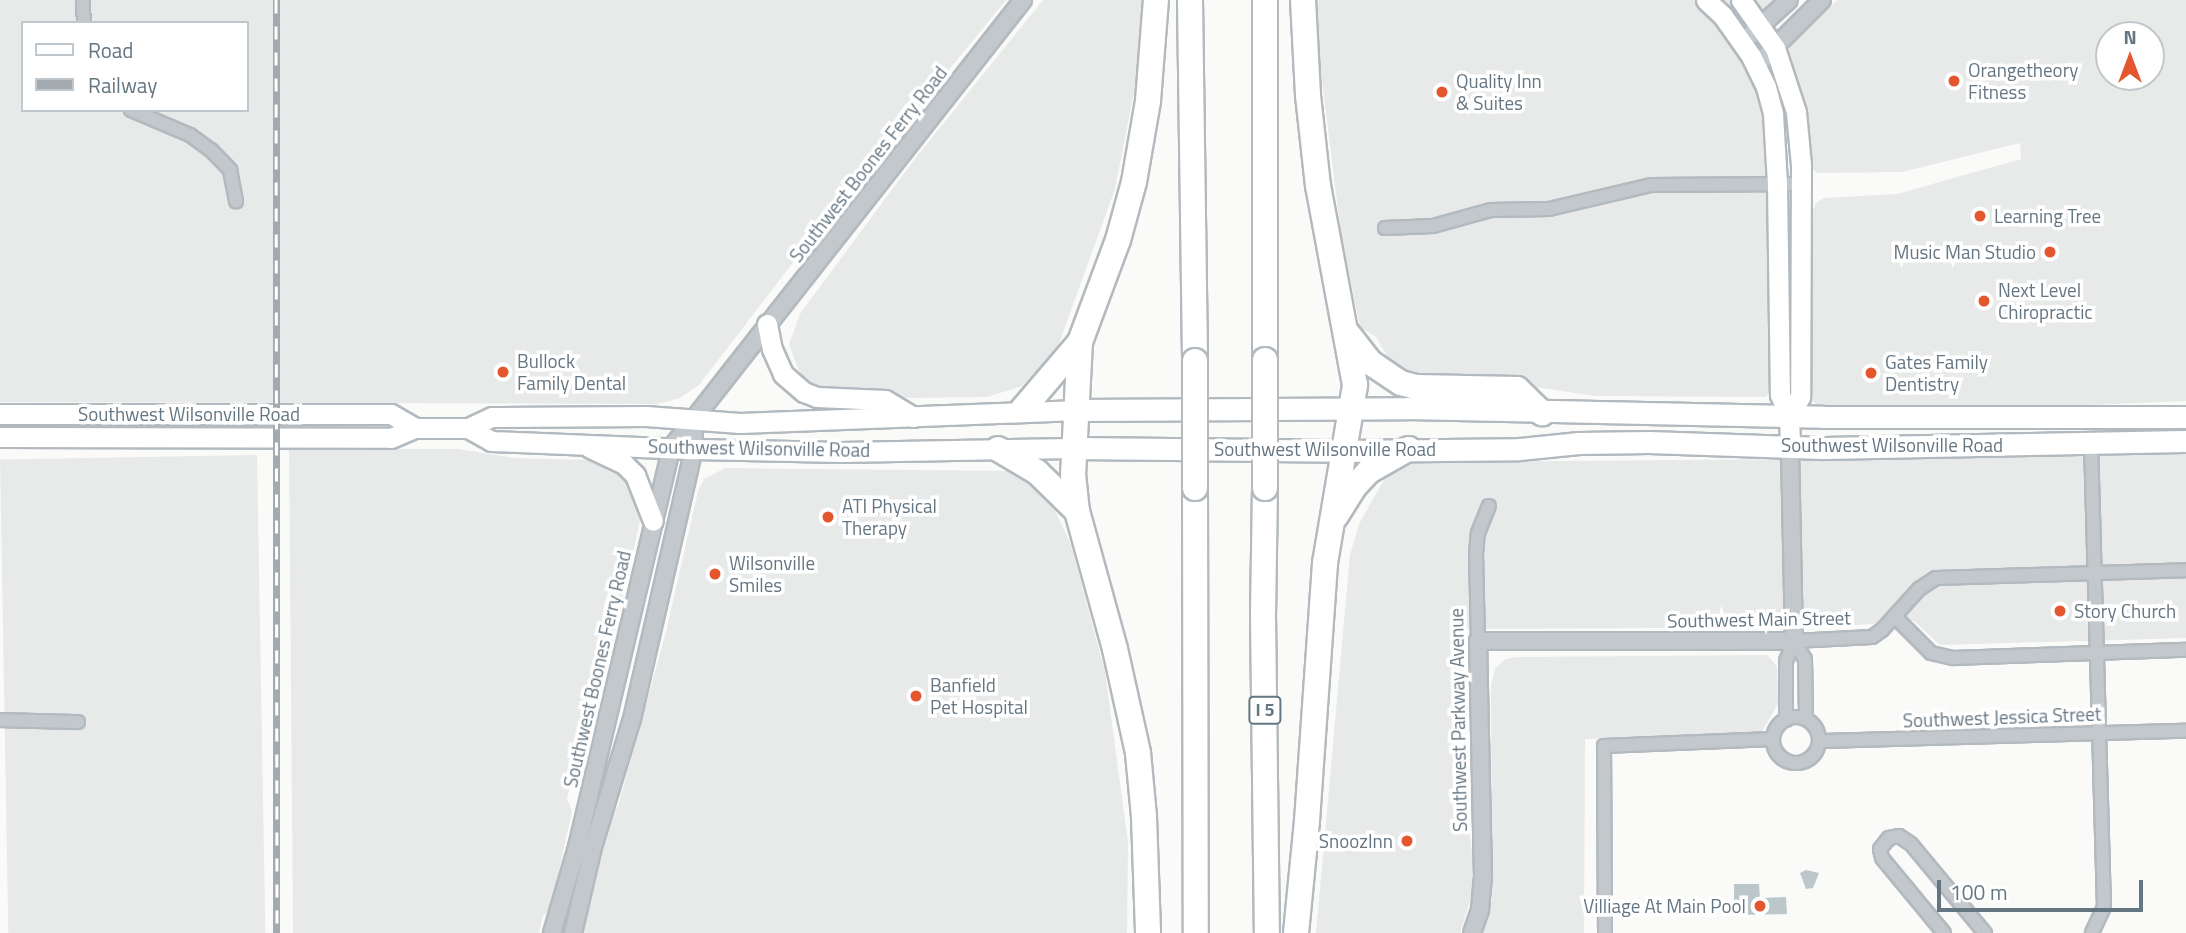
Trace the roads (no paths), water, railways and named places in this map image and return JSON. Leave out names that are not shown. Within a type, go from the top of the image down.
[{"type":"highway","points":[[1148,933],[1144,817],[1138,753],[1115,649],[1077,511],[1073,474],[1080,342],[1114,251],[1134,182],[1148,101],[1156,0]]},
{"type":"highway","points":[[1190,0],[1195,361],[1196,933]]},
{"type":"highway","name":"I 5","points":[[1265,0],[1263,614],[1267,933]]},
{"type":"highway","points":[[1296,933],[1330,526],[1354,384],[1318,186],[1308,95],[1303,0]]},
{"type":"highway","points":[[1346,331],[1371,363],[1401,383],[1416,387],[1517,389],[1542,413]]},
{"type":"highway","points":[[1022,410],[1080,342]]},
{"type":"highway","points":[[998,449],[1037,472],[1077,511]]},
{"type":"highway","points":[[1330,526],[1354,487],[1367,474],[1408,449]]},
{"type":"main road","points":[[1706,0],[1743,42],[1757,65],[1773,114],[1777,184],[1780,395],[1789,415],[1790,446]]},
{"type":"main road","points":[[1741,0],[1775,48],[1795,105],[1801,184],[1800,397],[1789,415]]},
{"type":"main road","points":[[767,324],[772,349],[783,374],[804,392],[817,397],[885,400],[914,418]]},
{"type":"main road","name":"Southwest Wilsonville Road","points":[[471,429],[492,417],[646,416],[740,423],[914,418],[1022,410],[1350,409],[1542,413],[2186,416]]},
{"type":"main road","name":"Southwest Wilsonville Road","points":[[0,414],[391,414],[415,428]]},
{"type":"main road","name":"Southwest Wilsonville Road","points":[[0,437],[390,438],[415,428],[471,429],[491,441],[841,452],[1074,448],[1342,451],[1519,449],[1579,443],[1649,442],[1790,446],[2186,441]]},
{"type":"main road","points":[[580,444],[624,464],[635,475],[653,521]]},
{"type":"street","points":[[83,0],[85,21]]},
{"type":"street","name":"Southwest Boones Ferry Road","points":[[552,933],[577,847],[671,448],[1023,0]]},
{"type":"street","points":[[1743,42],[1789,0]]},
{"type":"street","points":[[1757,65],[1822,0]]},
{"type":"street","points":[[136,112],[190,135],[211,150],[230,170],[236,201]]},
{"type":"street","points":[[1385,228],[1433,226],[1492,210],[1549,209],[1651,185],[1801,184]]},
{"type":"street","name":"Southwest Boones Ferry Road","points":[[573,933],[593,847],[632,719],[694,449],[693,419]]},
{"type":"street","points":[[2091,442],[2104,907],[2092,933]]},
{"type":"street","points":[[1786,720],[1786,661],[1794,641],[1790,446]]},
{"type":"street","name":"Southwest Parkway Avenue","points":[[1472,933],[1480,910],[1483,878],[1476,554],[1478,533],[1489,506]]},
{"type":"street","name":"Southwest Main Street","points":[[1478,641],[1794,641],[1872,637],[1895,617],[1919,589],[1936,578],[2186,570]]},
{"type":"street","points":[[1895,617],[1931,653],[1942,657],[2186,650]]},
{"type":"street","points":[[1794,641],[1805,659],[1806,719]]},
{"type":"street","points":[[1797,717],[1806,719],[1818,732],[1819,741],[1812,757],[1796,763],[1779,756],[1773,739],[1776,730],[1786,720],[1797,717]]},
{"type":"street","points":[[0,720],[78,722]]},
{"type":"street","name":"Southwest Jessica Street","points":[[1819,741],[2186,732]]},
{"type":"street","points":[[1605,933],[1604,746],[1773,739]]},
{"type":"street","points":[[1944,933],[1882,858],[1880,849],[1889,838],[1899,836],[1911,844],[1985,933]]},
{"type":"railway","points":[[276,0],[277,933]]},
{"type":"place","name":"Orangetheory Fitness","points":[[1954,81]]},
{"type":"place","name":"Quality Inn & Suites","points":[[1442,92]]},
{"type":"place","name":"Learning Tree","points":[[1980,216]]},
{"type":"place","name":"Music Man Studio","points":[[2050,252]]},
{"type":"place","name":"Next Level Chiropractic","points":[[1984,301]]},
{"type":"place","name":"Bullock Family Dental","points":[[503,372]]},
{"type":"place","name":"Gates Family Dentistry","points":[[1871,373]]},
{"type":"place","name":"ATI Physical Therapy","points":[[828,517]]},
{"type":"place","name":"Wilsonville Smiles","points":[[715,574]]},
{"type":"place","name":"Story Church","points":[[2060,611]]},
{"type":"place","name":"Banfield Pet Hospital","points":[[916,696]]},
{"type":"place","name":"SnoozInn","points":[[1407,841]]},
{"type":"place","name":"Villiage At Main Pool","points":[[1760,906]]}]
